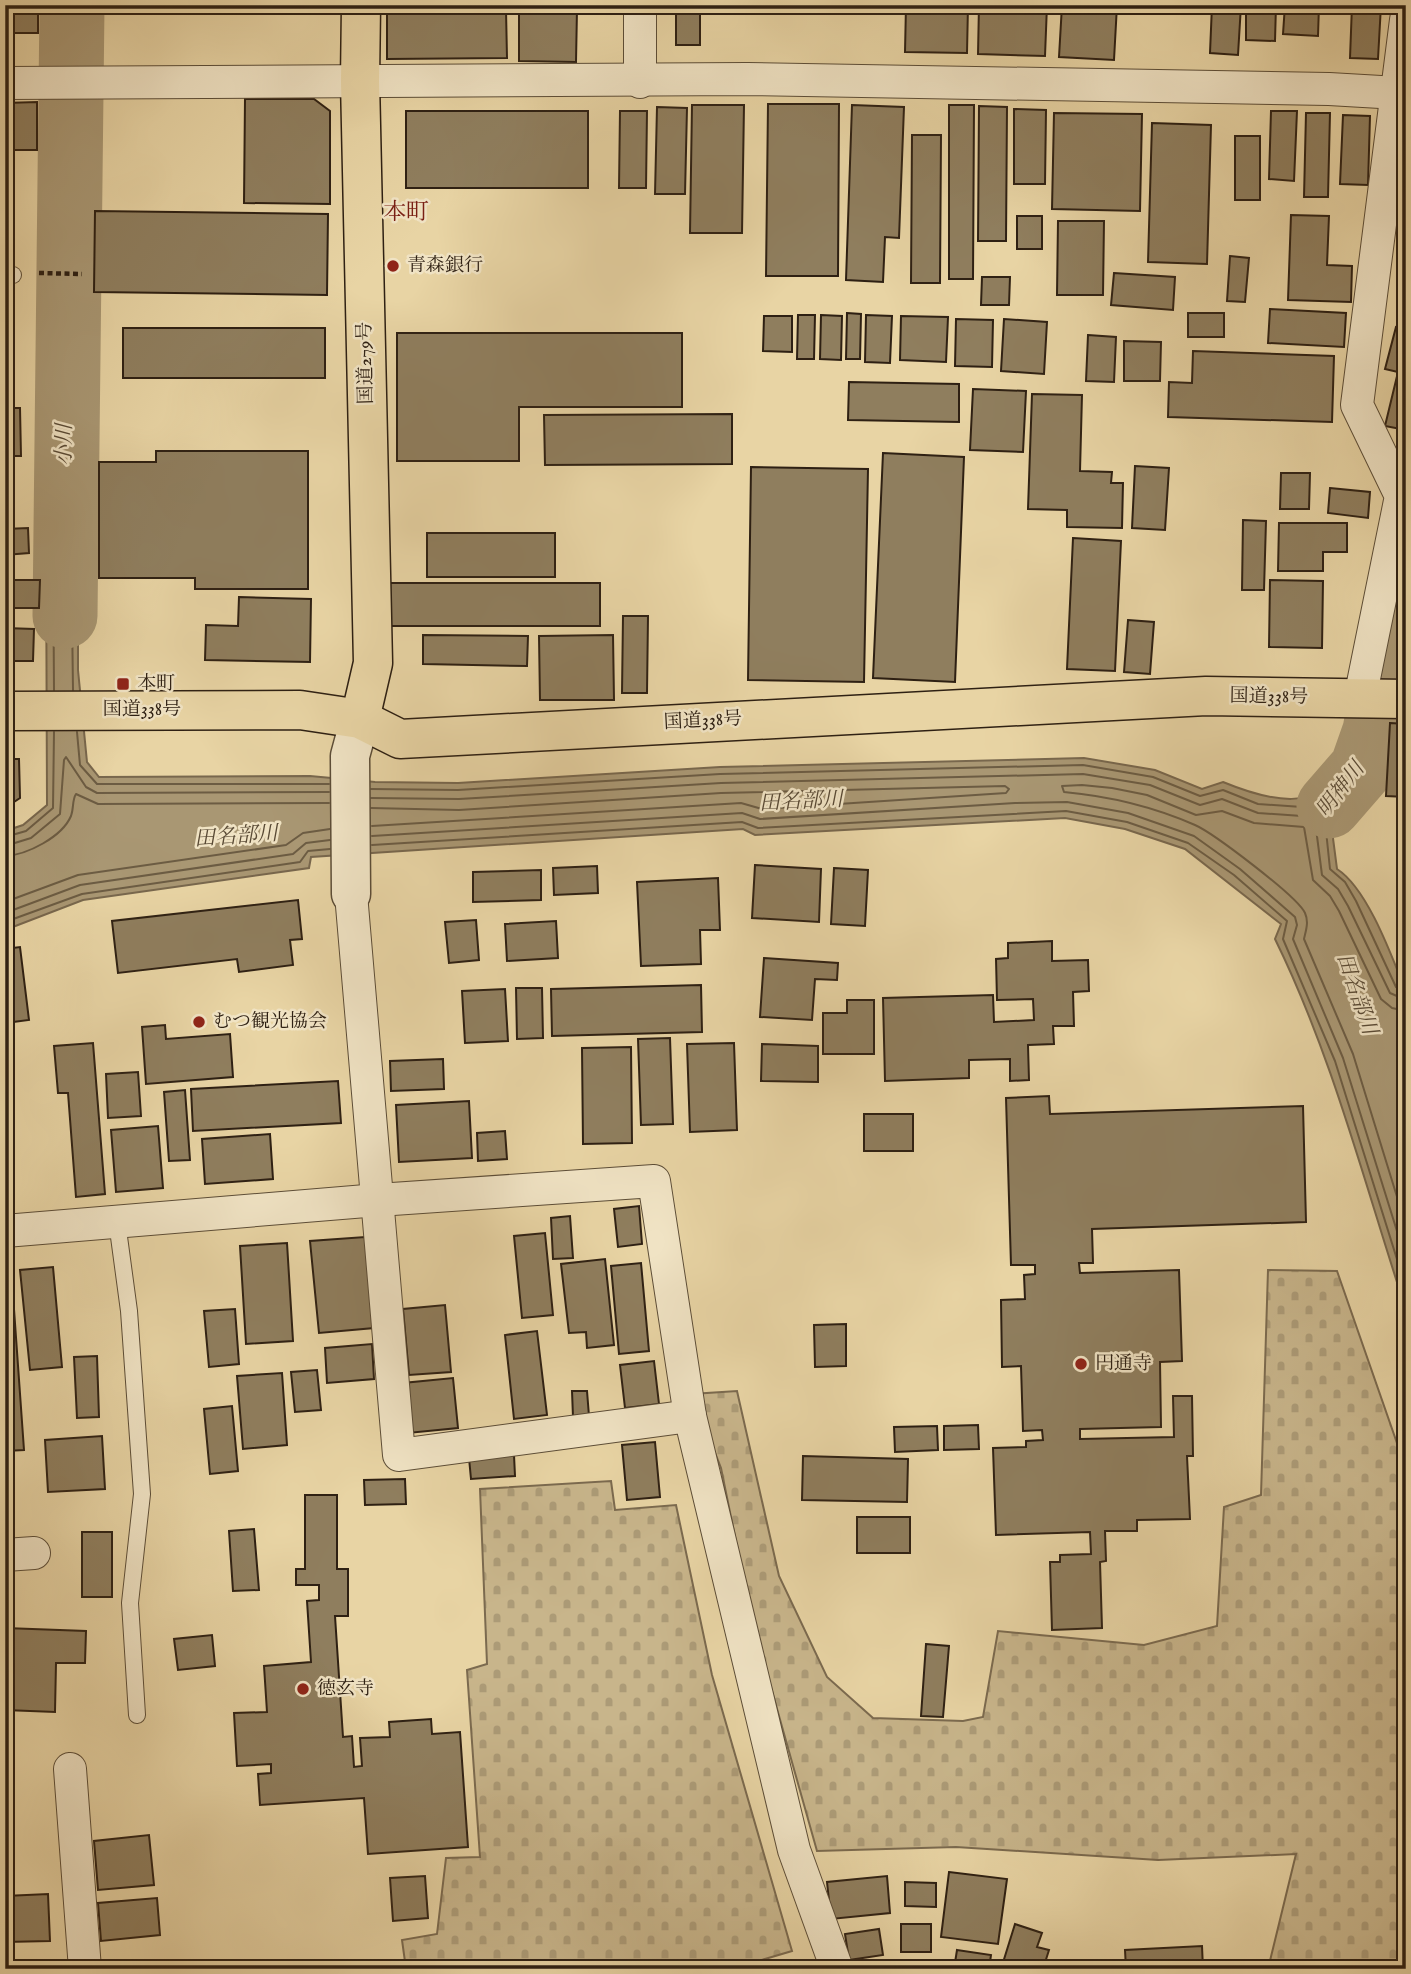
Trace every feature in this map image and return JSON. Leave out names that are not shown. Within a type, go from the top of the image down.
[{"type":"highway","name":"国道279号","points":[[359,719],[373,663],[360,81],[361,5]]},
{"type":"highway","name":"国道338号","points":[[22,711],[300,710],[359,719],[401,738],[1206,696],[1383,698]]},
{"type":"street","points":[[640,5],[640,82]]},
{"type":"street","points":[[1383,698],[1401,496],[1399,473],[1357,405],[1406,20]]},
{"type":"street","points":[[5,83],[640,82],[762,79],[1329,89],[1398,93]]},
{"type":"street","points":[[359,719],[351,757],[351,894],[399,1455],[690,1416]]},
{"type":"street","points":[[5,1231],[377,1200],[654,1181],[690,1416],[794,1850],[837,1969]]},
{"type":"street","points":[[70,1769],[85,1969]]},
{"type":"lane","points":[[117,1222],[129,1311],[142,1493],[130,1603],[136,1715]]},
{"type":"path","points":[[38,273],[82,274]]},
{"type":"green space","points":[[1268,1270],[1337,1271],[1406,1469],[1406,1969],[1268,1969],[1296,1854],[1158,1860],[956,1847],[817,1851],[752,1620],[721,1468],[692,1394],[737,1391],[779,1576],[827,1677],[873,1718],[963,1721],[983,1717],[998,1631],[1144,1645],[1217,1626],[1224,1507],[1261,1495]]},
{"type":"green space","points":[[611,1481],[615,1510],[676,1505],[712,1675],[792,1951],[731,1969],[406,1969],[402,1940],[437,1934],[446,1858],[480,1857],[467,1670],[487,1664],[480,1489]]},
{"type":"water","name":"田名部川","points":[[64,528],[78,532],[78,670],[87,762],[99,777],[310,776],[375,782],[458,783],[720,767],[1084,758],[1155,770],[1202,789],[1223,782],[1258,794],[1292,799],[1308,797],[1338,782],[1352,767],[1365,730],[1384,734],[1357,806],[1331,823],[1337,869],[1369,907],[1406,992],[1406,1310],[1331,1076],[1296,984],[1275,939],[1281,924],[1185,849],[1125,829],[1065,818],[755,835],[743,829],[311,857],[309,868],[83,900],[5,930],[5,831],[23,825],[47,805],[46,529]]},
{"type":"building","points":[[5,5],[38,5],[38,33],[5,33]]},
{"type":"building","points":[[676,5],[700,5],[700,45],[676,45]]},
{"type":"building","points":[[906,5],[968,5],[967,53],[905,52]]},
{"type":"building","points":[[979,5],[1047,5],[1045,56],[978,54]]},
{"type":"building","points":[[1062,5],[1117,5],[1114,60],[1059,57]]},
{"type":"building","points":[[1212,5],[1241,5],[1238,55],[1210,53]]},
{"type":"building","points":[[1246,5],[1276,5],[1275,41],[1246,40]]},
{"type":"building","points":[[1285,5],[1319,5],[1318,36],[1283,34]]},
{"type":"building","points":[[1352,5],[1381,5],[1378,59],[1350,58]]},
{"type":"building","points":[[519,9],[577,9],[576,62],[519,61]]},
{"type":"building","points":[[506,10],[507,58],[387,59],[387,11]]},
{"type":"building","points":[[245,99],[314,99],[330,111],[330,204],[244,203]]},
{"type":"building","points":[[37,102],[37,150],[5,150],[5,103]]},
{"type":"building","points":[[768,104],[839,104],[838,276],[766,276]]},
{"type":"building","points":[[692,105],[744,105],[742,233],[690,233]]},
{"type":"building","points":[[852,105],[904,107],[899,238],[885,237],[883,282],[846,280]]},
{"type":"building","points":[[949,105],[974,105],[973,279],[949,279]]},
{"type":"building","points":[[979,106],[1007,107],[1006,241],[978,241]]},
{"type":"building","points":[[657,107],[687,108],[685,194],[655,194]]},
{"type":"building","points":[[1014,109],[1046,110],[1045,184],[1014,184]]},
{"type":"building","points":[[406,111],[588,111],[588,188],[406,188]]},
{"type":"building","points":[[620,111],[647,111],[646,188],[619,188]]},
{"type":"building","points":[[1271,111],[1297,111],[1294,181],[1269,179]]},
{"type":"building","points":[[1054,113],[1142,114],[1140,211],[1052,209]]},
{"type":"building","points":[[1306,113],[1330,113],[1328,197],[1304,197]]},
{"type":"building","points":[[1343,115],[1370,116],[1368,185],[1340,184]]},
{"type":"building","points":[[1152,123],[1211,125],[1207,264],[1148,262]]},
{"type":"building","points":[[912,135],[941,135],[940,283],[911,283]]},
{"type":"building","points":[[1235,136],[1260,136],[1260,200],[1235,200]]},
{"type":"building","points":[[95,211],[328,214],[327,295],[94,292]]},
{"type":"building","points":[[1291,215],[1329,216],[1327,265],[1352,266],[1351,302],[1288,300]]},
{"type":"building","points":[[1017,216],[1042,216],[1042,249],[1017,249]]},
{"type":"building","points":[[1058,221],[1104,221],[1103,295],[1057,295]]},
{"type":"building","points":[[1230,256],[1249,258],[1245,302],[1227,301]]},
{"type":"building","points":[[1114,273],[1175,277],[1173,310],[1111,305]]},
{"type":"building","points":[[982,277],[1010,277],[1009,305],[981,305]]},
{"type":"building","points":[[1270,309],[1346,313],[1344,347],[1268,343]]},
{"type":"building","points":[[847,313],[861,314],[860,359],[846,359]]},
{"type":"building","points":[[1188,313],[1224,313],[1224,337],[1188,337]]},
{"type":"building","points":[[798,315],[815,315],[814,359],[797,359]]},
{"type":"building","points":[[821,315],[842,316],[841,360],[820,359]]},
{"type":"building","points":[[866,315],[892,316],[890,363],[865,362]]},
{"type":"building","points":[[764,316],[792,316],[792,352],[763,351]]},
{"type":"building","points":[[901,316],[948,317],[946,362],[900,360]]},
{"type":"building","points":[[956,319],[993,320],[992,367],[955,366]]},
{"type":"building","points":[[1004,319],[1047,322],[1044,374],[1001,371]]},
{"type":"building","points":[[1396,327],[1406,329],[1406,430],[1385,426],[1398,372],[1385,369]]},
{"type":"building","points":[[123,328],[325,328],[325,378],[123,378]]},
{"type":"building","points":[[397,333],[682,333],[682,407],[519,407],[519,461],[397,461]]},
{"type":"building","points":[[1088,335],[1116,337],[1114,382],[1086,381]]},
{"type":"building","points":[[1124,341],[1161,342],[1160,381],[1124,381]]},
{"type":"building","points":[[1193,351],[1334,356],[1332,422],[1168,417],[1169,382],[1192,383]]},
{"type":"building","points":[[849,382],[959,384],[959,422],[848,420]]},
{"type":"building","points":[[973,389],[1026,391],[1023,452],[970,450]]},
{"type":"building","points":[[1032,394],[1082,395],[1080,471],[1112,472],[1111,483],[1123,483],[1122,528],[1067,527],[1067,510],[1028,509]]},
{"type":"building","points":[[5,408],[20,408],[21,456],[5,456]]},
{"type":"building","points":[[732,414],[732,464],[545,465],[544,415]]},
{"type":"building","points":[[156,451],[308,451],[308,589],[195,589],[195,578],[99,578],[99,462],[156,462]]},
{"type":"building","points":[[883,453],[964,457],[955,682],[873,678]]},
{"type":"building","points":[[1135,466],[1169,468],[1165,530],[1132,528]]},
{"type":"building","points":[[751,467],[868,469],[864,682],[748,680]]},
{"type":"building","points":[[1281,473],[1310,473],[1309,509],[1280,509]]},
{"type":"building","points":[[1330,488],[1370,492],[1368,518],[1328,513]]},
{"type":"building","points":[[1243,520],[1266,521],[1264,590],[1242,590]]},
{"type":"building","points":[[1279,523],[1347,523],[1347,552],[1323,552],[1323,571],[1278,571]]},
{"type":"building","points":[[28,528],[29,553],[5,555],[5,529]]},
{"type":"building","points":[[427,533],[555,533],[555,577],[427,577]]},
{"type":"building","points":[[1073,538],[1121,541],[1115,671],[1067,669]]},
{"type":"building","points":[[5,580],[40,580],[39,608],[5,608]]},
{"type":"building","points":[[1270,580],[1323,581],[1322,648],[1269,647]]},
{"type":"building","points":[[388,583],[600,583],[600,626],[388,626]]},
{"type":"building","points":[[239,597],[311,599],[310,662],[205,660],[206,625],[238,626]]},
{"type":"building","points":[[623,616],[648,616],[647,693],[622,693]]},
{"type":"building","points":[[1128,620],[1154,622],[1150,674],[1124,672]]},
{"type":"building","points":[[5,628],[34,629],[33,661],[5,661]]},
{"type":"building","points":[[423,635],[528,636],[527,666],[423,664]]},
{"type":"building","points":[[613,635],[614,700],[540,700],[539,636]]},
{"type":"building","points":[[1390,723],[1406,724],[1406,797],[1386,796]]},
{"type":"building","points":[[5,759],[19,759],[20,798],[5,808]]},
{"type":"building","points":[[755,865],[821,869],[819,922],[752,918]]},
{"type":"building","points":[[597,866],[598,893],[554,895],[553,868]]},
{"type":"building","points":[[834,868],[868,870],[865,926],[831,924]]},
{"type":"building","points":[[541,870],[541,900],[473,902],[473,872]]},
{"type":"building","points":[[718,878],[720,930],[700,930],[701,964],[641,966],[637,882]]},
{"type":"building","points":[[298,900],[302,939],[290,940],[293,965],[239,972],[237,959],[118,973],[112,921]]},
{"type":"building","points":[[476,920],[479,960],[449,963],[445,922]]},
{"type":"building","points":[[556,921],[558,958],[507,961],[505,924]]},
{"type":"building","points":[[1052,941],[1052,961],[1088,960],[1089,991],[1073,992],[1074,1026],[1053,1026],[1054,1044],[1028,1045],[1029,1080],[1010,1081],[1010,1059],[969,1060],[969,1078],[885,1081],[883,998],[993,995],[994,1022],[1034,1020],[1033,999],[997,1000],[996,959],[1008,958],[1008,943]]},
{"type":"building","points":[[20,947],[29,1020],[5,1023],[5,949]]},
{"type":"building","points":[[764,958],[838,963],[837,980],[815,979],[812,1020],[760,1017]]},
{"type":"building","points":[[701,985],[702,1032],[552,1036],[551,989]]},
{"type":"building","points":[[516,988],[542,988],[543,1038],[517,1039]]},
{"type":"building","points":[[505,989],[508,1041],[465,1043],[462,991]]},
{"type":"building","points":[[847,1000],[874,1000],[874,1054],[823,1054],[823,1013],[847,1013]]},
{"type":"building","points":[[165,1025],[166,1039],[230,1034],[233,1077],[146,1084],[142,1027]]},
{"type":"building","points":[[670,1038],[673,1124],[641,1125],[638,1039]]},
{"type":"building","points":[[93,1043],[105,1194],[76,1197],[68,1093],[58,1093],[54,1046]]},
{"type":"building","points":[[734,1043],[737,1130],[690,1132],[687,1044]]},
{"type":"building","points":[[762,1044],[818,1046],[818,1082],[761,1081]]},
{"type":"building","points":[[631,1047],[632,1143],[583,1144],[582,1048]]},
{"type":"building","points":[[443,1059],[444,1089],[391,1091],[390,1061]]},
{"type":"building","points":[[138,1072],[141,1116],[108,1118],[106,1074]]},
{"type":"building","points":[[338,1081],[341,1123],[193,1131],[191,1089]]},
{"type":"building","points":[[185,1090],[190,1160],[169,1161],[164,1092]]},
{"type":"building","name":"円通寺","points":[[1049,1096],[1050,1114],[1303,1106],[1306,1222],[1092,1229],[1093,1263],[1079,1263],[1080,1273],[1179,1270],[1182,1361],[1160,1362],[1161,1427],[1080,1429],[1080,1439],[1174,1437],[1173,1396],[1192,1396],[1193,1456],[1187,1456],[1190,1519],[1137,1520],[1137,1531],[1105,1531],[1106,1561],[1100,1562],[1102,1628],[1052,1630],[1050,1562],[1060,1562],[1060,1555],[1091,1554],[1090,1532],[996,1535],[993,1448],[1026,1447],[1026,1441],[1043,1440],[1042,1430],[1023,1431],[1021,1366],[1002,1367],[1001,1300],[1025,1299],[1024,1275],[1035,1274],[1035,1265],[1011,1265],[1006,1098]]},
{"type":"building","points":[[469,1101],[472,1158],[399,1162],[396,1105]]},
{"type":"building","points":[[864,1114],[913,1114],[913,1151],[864,1151]]},
{"type":"building","points":[[158,1126],[163,1188],[116,1192],[111,1130]]},
{"type":"building","points":[[505,1131],[507,1159],[478,1161],[477,1133]]},
{"type":"building","points":[[270,1134],[273,1179],[205,1184],[202,1139]]},
{"type":"building","points":[[639,1206],[642,1244],[618,1247],[614,1209]]},
{"type":"building","points":[[570,1216],[573,1258],[553,1259],[551,1218]]},
{"type":"building","points":[[545,1233],[553,1315],[522,1318],[514,1236]]},
{"type":"building","points":[[365,1237],[374,1328],[319,1333],[310,1241]]},
{"type":"building","points":[[287,1243],[293,1341],[246,1344],[240,1246]]},
{"type":"building","points":[[605,1259],[614,1345],[587,1348],[586,1332],[569,1333],[561,1264]]},
{"type":"building","points":[[641,1263],[649,1351],[619,1354],[611,1266]]},
{"type":"building","points":[[53,1267],[62,1367],[30,1370],[20,1270]]},
{"type":"building","points":[[12,1281],[24,1450],[5,1451],[5,1282]]},
{"type":"building","points":[[445,1305],[451,1372],[409,1375],[403,1309]]},
{"type":"building","points":[[235,1309],[239,1364],[209,1367],[204,1311]]},
{"type":"building","points":[[846,1324],[846,1366],[815,1367],[814,1325]]},
{"type":"building","points":[[537,1331],[547,1415],[514,1419],[505,1335]]},
{"type":"building","points":[[372,1344],[374,1379],[327,1383],[325,1348]]},
{"type":"building","points":[[97,1356],[99,1417],[77,1418],[74,1357]]},
{"type":"building","points":[[654,1361],[659,1404],[625,1408],[620,1365]]},
{"type":"building","points":[[317,1370],[321,1410],[295,1412],[291,1372]]},
{"type":"building","points":[[282,1373],[287,1445],[243,1449],[237,1376]]},
{"type":"building","points":[[453,1378],[458,1428],[408,1433],[403,1383]]},
{"type":"building","points":[[572,1391],[587,1391],[589,1416],[573,1417]]},
{"type":"building","points":[[232,1406],[238,1471],[210,1474],[204,1409]]},
{"type":"building","points":[[978,1425],[979,1449],[944,1450],[944,1426]]},
{"type":"building","points":[[937,1426],[938,1450],[895,1452],[894,1427]]},
{"type":"building","points":[[102,1436],[105,1489],[48,1492],[45,1440]]},
{"type":"building","points":[[655,1442],[660,1497],[627,1500],[622,1445]]},
{"type":"building","points":[[514,1455],[515,1476],[471,1479],[469,1458]]},
{"type":"building","points":[[803,1456],[908,1459],[907,1502],[802,1500]]},
{"type":"building","points":[[405,1479],[406,1504],[365,1505],[364,1480]]},
{"type":"building","name":"徳玄寺","points":[[305,1495],[337,1495],[337,1569],[348,1569],[348,1616],[335,1616],[343,1737],[352,1736],[354,1767],[362,1766],[360,1738],[390,1737],[389,1722],[431,1719],[432,1734],[460,1732],[468,1847],[368,1854],[364,1798],[260,1805],[258,1774],[271,1773],[271,1764],[237,1766],[234,1713],[267,1712],[264,1666],[311,1662],[307,1601],[319,1600],[319,1585],[296,1585],[296,1569],[305,1569]]},
{"type":"building","points":[[857,1517],[910,1517],[910,1553],[857,1553]]},
{"type":"building","points":[[254,1529],[259,1590],[233,1591],[229,1531]]},
{"type":"building","points":[[82,1532],[112,1532],[112,1597],[82,1597]]},
{"type":"building","points":[[5,1574],[14,1574],[14,1599],[5,1599]]},
{"type":"building","points":[[5,1628],[86,1631],[85,1663],[56,1663],[55,1712],[5,1710]]},
{"type":"building","points":[[212,1635],[215,1666],[178,1670],[174,1639]]},
{"type":"building","points":[[926,1644],[949,1646],[943,1717],[921,1716]]},
{"type":"building","points":[[149,1835],[154,1885],[98,1890],[94,1841]]},
{"type":"building","points":[[949,1872],[1007,1879],[998,1944],[941,1937]]},
{"type":"building","points":[[425,1876],[428,1918],[393,1921],[390,1878]]},
{"type":"building","points":[[887,1876],[890,1913],[831,1919],[827,1882]]},
{"type":"building","points":[[905,1882],[936,1883],[936,1907],[905,1906]]},
{"type":"building","points":[[48,1894],[50,1941],[5,1942],[5,1896]]},
{"type":"building","points":[[157,1898],[160,1935],[101,1941],[98,1903]]},
{"type":"building","points":[[901,1924],[931,1924],[931,1952],[901,1952]]},
{"type":"building","points":[[1015,1924],[1042,1933],[1037,1947],[1049,1950],[1043,1969],[1001,1969]]},
{"type":"building","points":[[879,1929],[883,1955],[849,1960],[845,1934]]},
{"type":"building","points":[[1202,1946],[1203,1969],[1126,1969],[1125,1950]]},
{"type":"building","points":[[957,1950],[991,1955],[989,1969],[954,1969]]},
{"type":"waterway","name":"小川","points":[[65,616],[72,5]]},
{"type":"waterway","name":"明神川","points":[[1329,806],[1362,768],[1375,731],[1387,660],[1406,583]]},
{"type":"place","name":"青森銀行","points":[[393,266]]},
{"type":"place","name":"本町","points":[[123,684]]},
{"type":"place","name":"むつ観光協会","points":[[199,1022]]},
{"type":"place","name":"円通寺","points":[[1081,1364]]},
{"type":"place","name":"徳玄寺","points":[[303,1689]]},
{"type":"district","name":"本町","points":[[406,212]]}]
